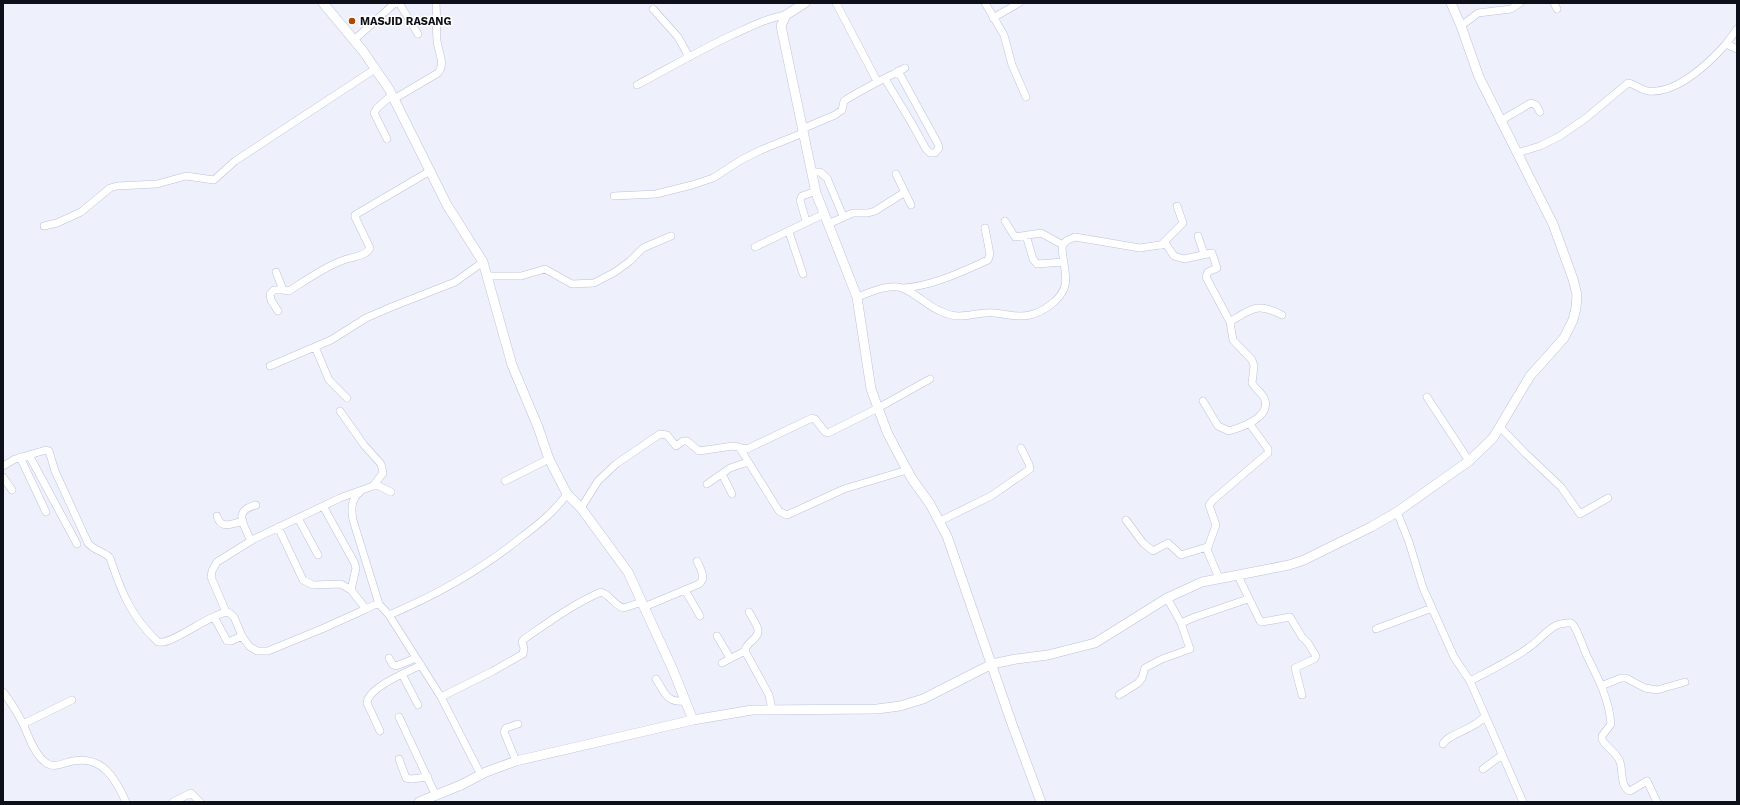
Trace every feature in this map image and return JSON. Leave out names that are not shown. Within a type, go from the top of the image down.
[{"type":"street","points":[[323,3],[354,40],[393,97],[447,205],[484,262],[498,321],[512,365],[538,427],[549,459],[567,494],[581,508],[628,572],[686,701],[693,720]]},
{"type":"street","points":[[354,40],[395,3]]},
{"type":"street","points":[[399,3],[418,34]]},
{"type":"street","points":[[387,139],[374,113],[377,108],[393,97],[438,73],[442,69],[442,58],[437,40],[436,3]]},
{"type":"street","points":[[614,196],[656,194],[713,178],[741,160],[835,115],[842,110],[844,101],[881,80],[901,70],[938,144],[938,148],[935,153],[930,153],[926,149],[911,122],[881,80],[836,3]]},
{"type":"street","points":[[985,3],[1008,43],[1012,66],[1026,97]]},
{"type":"street","points":[[993,18],[1019,3]]},
{"type":"street","points":[[419,802],[516,761],[693,720],[752,710],[877,709],[900,706],[923,699],[992,664],[1048,655],[1095,643],[1167,598],[1202,582],[1289,565],[1304,560],[1397,512],[1470,461],[1486,446],[1500,427],[1530,376],[1564,338],[1573,320],[1577,295],[1573,279],[1553,224],[1478,77],[1461,26],[1451,3]]},
{"type":"street","points":[[1461,26],[1478,13],[1511,9],[1520,3]]},
{"type":"street","points":[[800,4],[786,15],[781,26],[816,191],[857,297],[866,368],[871,389],[887,432],[907,470],[940,521],[947,536],[1041,802]]},
{"type":"street","points":[[653,9],[678,37],[689,57]]},
{"type":"street","points":[[637,85],[689,57],[762,21],[786,15]]},
{"type":"street","points":[[1517,153],[1540,146],[1560,136],[1586,118],[1628,83],[1648,91],[1657,90],[1688,78],[1715,56],[1737,29]]},
{"type":"street","points":[[1726,44],[1737,49]]},
{"type":"street","points":[[44,226],[56,223],[81,212],[110,188],[117,186],[157,184],[186,176],[214,180],[235,161],[375,69]]},
{"type":"street","points":[[1500,121],[1531,103],[1536,105],[1540,112]]},
{"type":"street","points":[[278,311],[271,300],[270,294],[274,290],[289,291],[341,261],[369,251],[370,248],[354,217],[355,214],[430,171]]},
{"type":"street","points":[[812,172],[820,172],[827,178],[843,216]]},
{"type":"street","points":[[896,174],[911,205]]},
{"type":"street","points":[[806,222],[800,200],[802,196],[816,191]]},
{"type":"street","points":[[828,224],[853,212],[868,213],[875,211],[905,192]]},
{"type":"street","points":[[1161,245],[1183,222],[1176,206]]},
{"type":"street","points":[[755,247],[824,214]]},
{"type":"street","points":[[1005,221],[1013,236],[1016,238],[1041,233],[1063,245]]},
{"type":"street","points":[[857,297],[895,286],[904,288],[919,286],[951,277],[988,260],[990,254],[985,228]]},
{"type":"street","points":[[789,232],[803,274]]},
{"type":"street","points":[[1026,235],[1033,259],[1037,264],[1064,262]]},
{"type":"street","points":[[488,276],[521,276],[544,269],[572,284],[594,284],[630,261],[642,248],[671,236]]},
{"type":"street","points":[[1198,236],[1204,254]]},
{"type":"street","points":[[904,288],[926,305],[952,316],[962,317],[992,313],[1005,316],[1030,315],[1041,311],[1060,296],[1065,287],[1063,245],[1067,240],[1075,237],[1140,248],[1167,244],[1172,254],[1179,258],[1213,254],[1217,268],[1208,272],[1206,277],[1230,322],[1233,340],[1247,353],[1254,366],[1252,383],[1265,399],[1265,410],[1249,423],[1228,431],[1222,429],[1203,401]]},
{"type":"street","points":[[270,366],[331,340],[366,318],[455,282],[484,262]]},
{"type":"street","points":[[276,272],[283,290]]},
{"type":"street","points":[[1230,322],[1250,310],[1262,307],[1268,308],[1282,315]]},
{"type":"street","points":[[314,347],[329,380],[347,398]]},
{"type":"street","points":[[581,508],[598,481],[616,464],[662,434],[668,436],[676,446],[683,441],[687,441],[698,451],[716,450],[733,446],[748,449],[812,418],[816,419],[825,432],[828,433],[878,408],[930,379]]},
{"type":"street","points":[[1427,397],[1470,461]]},
{"type":"street","points":[[340,411],[364,445],[380,464],[383,473],[373,486]]},
{"type":"street","points":[[1220,578],[1208,553],[1207,547],[1216,525],[1209,505],[1268,453],[1268,449],[1249,423]]},
{"type":"street","points":[[1500,427],[1525,454],[1561,487],[1580,514],[1608,498]]},
{"type":"street","points":[[739,447],[780,511],[787,515],[844,488],[907,470]]},
{"type":"street","points":[[940,521],[991,496],[1030,469],[1021,448]]},
{"type":"street","points":[[3,466],[20,457],[46,450],[49,451],[55,471],[88,543],[92,548],[107,554],[110,558],[121,592],[130,609],[158,642],[167,642],[202,622],[226,612]]},
{"type":"street","points":[[29,455],[77,544]]},
{"type":"street","points":[[20,457],[46,512]]},
{"type":"street","points":[[505,481],[549,459]]},
{"type":"street","points":[[707,484],[730,468],[748,462]]},
{"type":"street","points":[[722,474],[732,494]]},
{"type":"street","points":[[3,477],[12,490]]},
{"type":"street","points":[[379,604],[268,651],[257,651],[253,649],[242,636],[234,617],[226,612],[211,577],[212,571],[217,562],[251,541],[278,527],[340,498],[373,486],[380,486],[391,492]]},
{"type":"street","points":[[362,491],[357,495],[351,509],[379,604],[389,615],[441,697],[481,775]]},
{"type":"street","points":[[389,615],[414,604],[486,565],[556,509],[567,494]]},
{"type":"street","points":[[251,541],[241,518],[243,510],[246,507],[256,504]]},
{"type":"street","points":[[323,506],[354,562],[356,568],[351,590]]},
{"type":"street","points":[[1397,512],[1409,542],[1423,588],[1454,657],[1470,681],[1523,802]]},
{"type":"street","points":[[216,516],[218,521],[225,526],[242,521]]},
{"type":"street","points":[[298,518],[318,555]]},
{"type":"street","points":[[1126,520],[1143,543],[1153,551],[1168,542],[1181,555],[1207,547]]},
{"type":"street","points":[[278,527],[303,580],[312,586],[341,584],[351,590],[366,609]]},
{"type":"street","points":[[441,697],[483,677],[517,657],[524,651],[522,642],[524,639],[568,609],[601,592],[605,593],[618,607],[624,608],[643,604],[685,590],[703,581],[697,561]]},
{"type":"street","points":[[1238,576],[1248,599],[1261,622],[1291,617],[1295,627],[1316,656],[1314,659],[1294,668],[1302,695]]},
{"type":"street","points":[[685,590],[700,616]]},
{"type":"street","points":[[1119,694],[1138,683],[1142,678],[1145,668],[1162,659],[1189,650],[1190,646],[1181,622],[1167,598]]},
{"type":"street","points":[[1181,622],[1248,599]]},
{"type":"street","points":[[1376,629],[1432,608]]},
{"type":"street","points":[[749,612],[757,628],[758,634],[747,644],[745,651],[770,695],[772,710]]},
{"type":"street","points":[[214,617],[227,641],[231,641],[242,636]]},
{"type":"street","points":[[1470,681],[1522,653],[1556,626],[1570,623],[1575,626],[1579,640],[1602,686],[1610,710],[1611,724],[1602,736],[1602,739],[1619,760],[1623,785],[1630,791],[1647,781],[1657,802]]},
{"type":"street","points":[[717,636],[730,658]]},
{"type":"street","points":[[722,662],[745,651]]},
{"type":"street","points":[[389,658],[393,665],[396,666],[416,658]]},
{"type":"street","points":[[380,731],[367,703],[369,696],[388,681],[421,665]]},
{"type":"street","points":[[402,674],[418,705]]},
{"type":"street","points":[[1602,686],[1621,678],[1626,678],[1645,688],[1657,690],[1685,682]]},
{"type":"street","points":[[656,679],[673,702],[686,701]]},
{"type":"street","points":[[3,692],[13,705],[29,738],[43,761],[51,766],[57,766],[72,761],[88,760],[94,762],[116,780],[126,802]]},
{"type":"street","points":[[23,724],[72,700]]},
{"type":"street","points":[[1443,744],[1446,739],[1475,725],[1485,716]]},
{"type":"street","points":[[399,717],[436,796]]},
{"type":"street","points":[[516,761],[504,732],[506,728],[518,724]]},
{"type":"street","points":[[1483,769],[1502,755]]},
{"type":"street","points":[[399,759],[406,778],[411,779],[428,777]]},
{"type":"street","points":[[173,802],[191,793],[200,802]]},
{"type":"place","name":"MASJID RASANG","points":[[352,21]]}]
